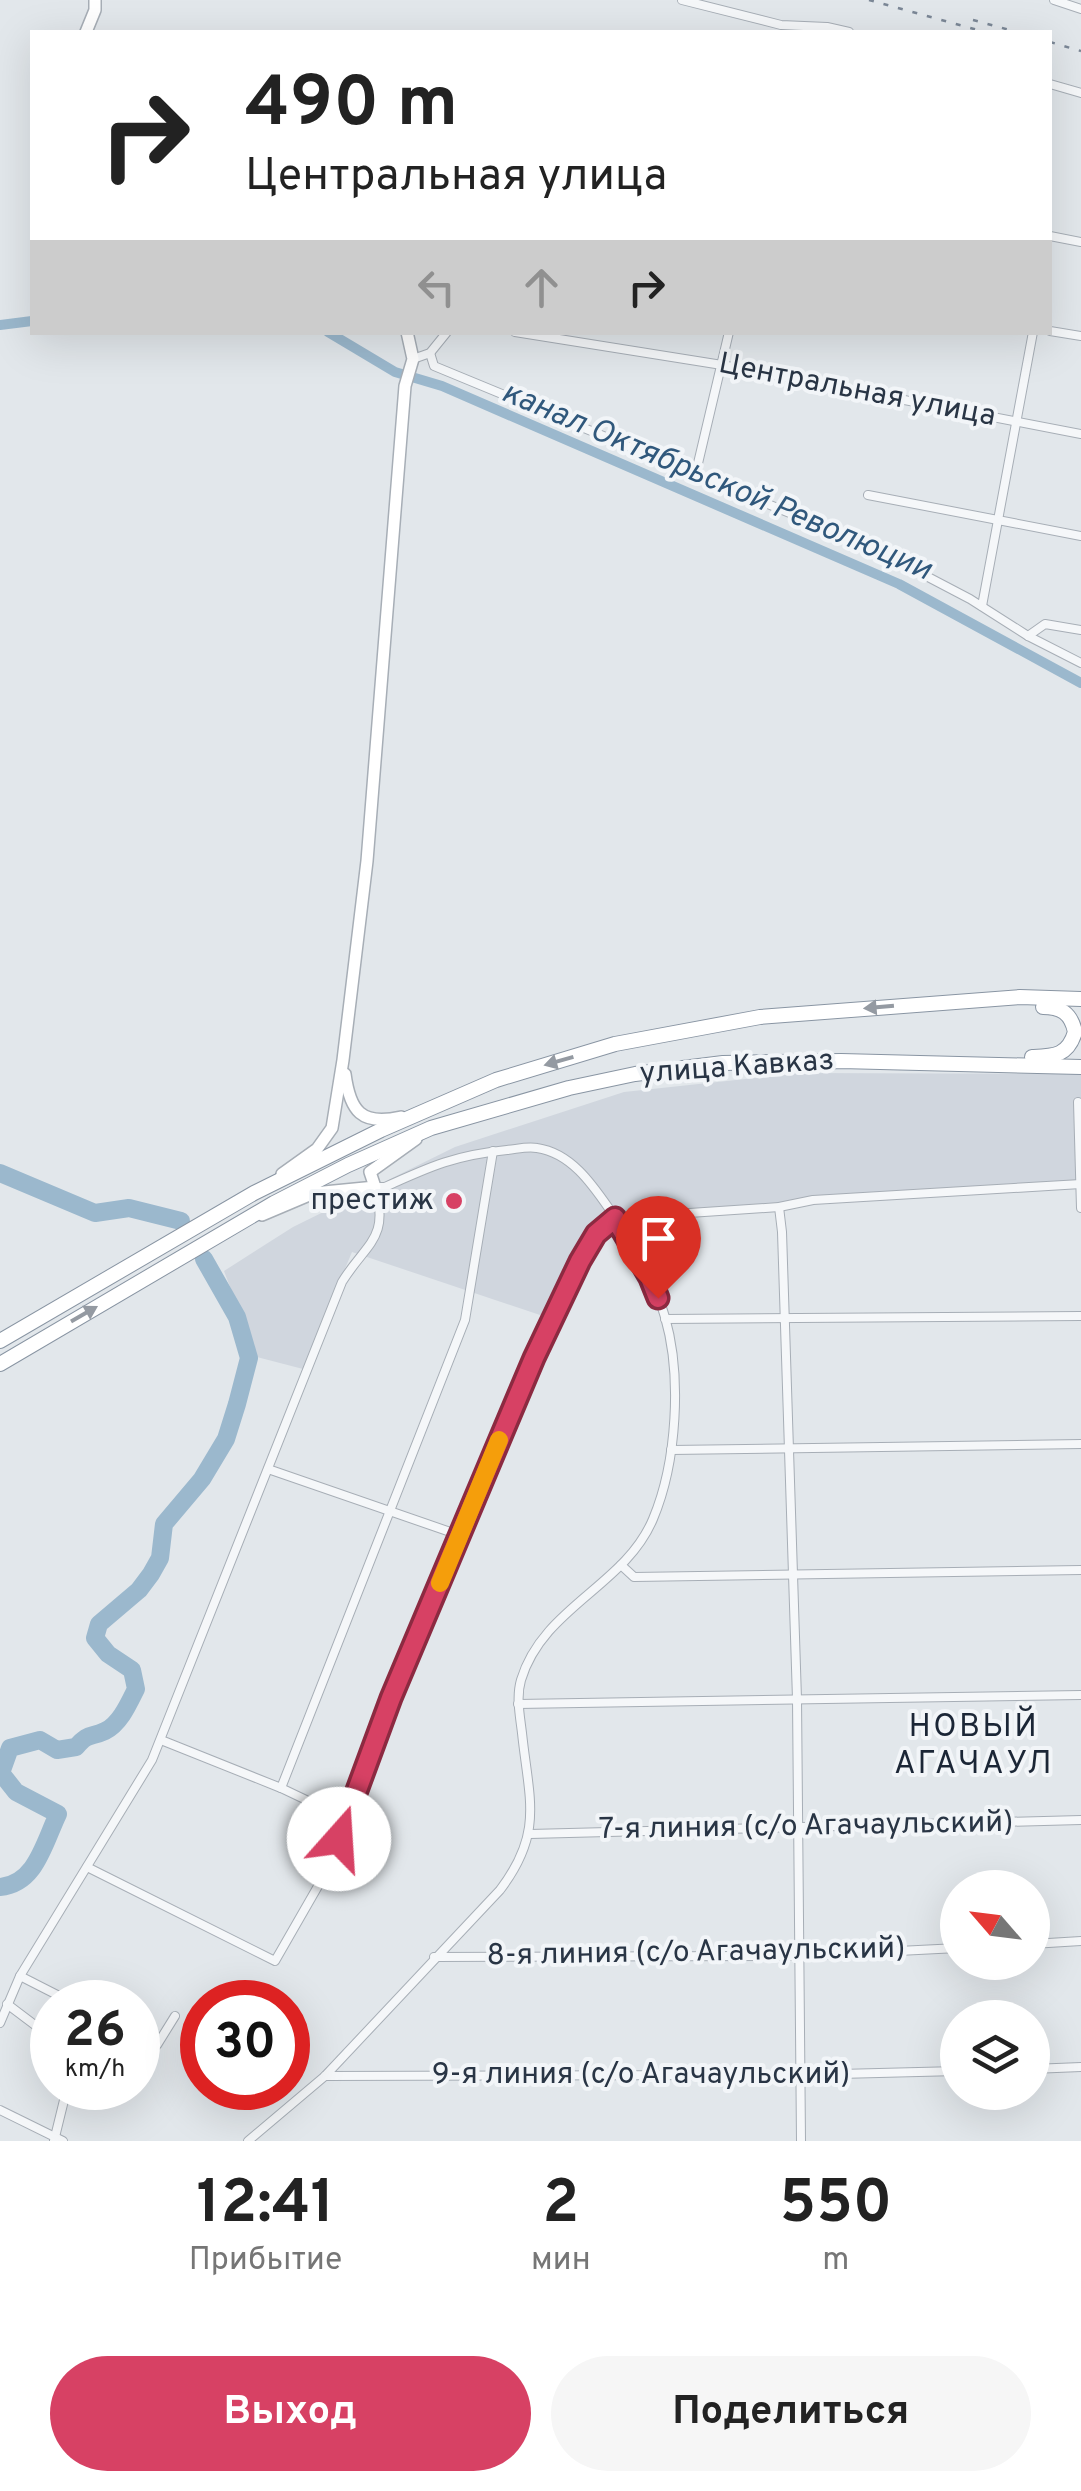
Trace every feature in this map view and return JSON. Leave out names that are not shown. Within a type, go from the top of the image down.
[{"type":"highway","points":[[0,1341],[254,1193],[496,1080],[616,1044],[760,1017],[1020,996],[1081,999]]},
{"type":"highway","points":[[926,1064],[1056,1056],[1066,1050],[1075,1032],[1073,1022],[1057,1007],[934,1002]]},
{"type":"highway","name":"улица Кавказ","points":[[0,1364],[237,1225],[348,1166],[431,1128],[569,1088],[636,1074],[723,1064],[841,1060],[1081,1067]]},
{"type":"main road","points":[[87,30],[95,10],[94,0]]},
{"type":"main road","points":[[254,1193],[317,1149],[332,1128],[368,843],[405,386],[412,365],[407,335]]},
{"type":"main road","points":[[343,1060],[348,1100],[361,1114],[382,1121],[426,1111]]},
{"type":"main road","points":[[237,1225],[314,1193],[375,1187],[370,1172],[431,1128]]},
{"type":"street","points":[[682,0],[781,25],[838,30]]},
{"type":"street","points":[[1054,0],[1081,9]]},
{"type":"street","points":[[1052,85],[1081,93]]},
{"type":"street","points":[[1052,237],[1081,242]]},
{"type":"street","points":[[1052,330],[1081,336]]},
{"type":"street","points":[[412,365],[430,353],[445,335]]},
{"type":"street","name":"Центральная улица","points":[[534,335],[722,364],[1081,434]]},
{"type":"street","points":[[696,476],[728,335]]},
{"type":"street","points":[[982,606],[1032,335]]},
{"type":"street","points":[[430,353],[434,366],[867,545],[1081,663]]},
{"type":"street","points":[[868,496],[1081,536]]},
{"type":"street","points":[[1028,636],[1045,624],[1081,630]]},
{"type":"street","points":[[1078,1102],[1081,1208]]},
{"type":"street","points":[[0,2022],[20,1976],[161,1740],[342,1282],[375,1238],[381,1209],[375,1187],[385,1187],[446,1159],[536,1147],[558,1154],[577,1168],[615,1218],[650,1278],[666,1319],[674,1364],[671,1450],[664,1487],[652,1522],[636,1550],[549,1628],[532,1654],[521,1682],[518,1704],[532,1808],[530,1834],[519,1865],[325,2076],[248,2141]]},
{"type":"street","points":[[282,1788],[465,1320],[493,1151]]},
{"type":"street","points":[[86,1867],[275,1961],[325,1877],[345,1819],[534,1358],[580,1261],[596,1234],[615,1218],[778,1207],[812,1200],[1081,1184]]},
{"type":"street","points":[[778,1207],[791,1447],[801,2141]]},
{"type":"street","points":[[666,1319],[1081,1316]]},
{"type":"street","points":[[671,1450],[1081,1444]]},
{"type":"street","points":[[268,1469],[460,1535]]},
{"type":"street","points":[[621,1565],[634,1577],[1081,1570]]},
{"type":"street","points":[[518,1704],[1081,1695]]},
{"type":"street","points":[[161,1740],[282,1788],[384,1837]]},
{"type":"street","name":"7-я линия (с/о Агачаульский)","points":[[530,1834],[1081,1820]]},
{"type":"street","points":[[1050,1943],[1081,1941]]},
{"type":"street","name":"8-я линия (с/о Агачаульский)","points":[[434,1957],[798,1956],[940,1949]]},
{"type":"street","points":[[20,1976],[30,1981]]},
{"type":"street","points":[[8,2004],[30,2021]]},
{"type":"street","points":[[160,2040],[175,2016]]},
{"type":"street","points":[[1050,2068],[1081,2067]]},
{"type":"street","name":"9-я линия (с/о Агачаульский)","points":[[325,2076],[800,2076],[940,2072]]},
{"type":"street","points":[[0,2110],[57,2140],[63,2110]]},
{"type":"shaded area","points":[[800,1073],[1081,1074],[1081,1182],[1017,1183],[605,1217],[573,1267],[549,1318],[352,1252],[303,1369],[245,1354],[243,1321],[224,1271],[293,1227],[455,1147],[624,1092]]},
{"type":"waterway","name":"канал Октябрьской Революции","points":[[0,325],[30,321]]},
{"type":"waterway","name":"канал Октябрьской Революции","points":[[333,335],[395,372],[442,386],[899,584],[1081,683]]},
{"type":"waterway","points":[[0,1173],[95,1213],[129,1208],[181,1221]]},
{"type":"waterway","points":[[0,1887],[12,1884],[30,1870],[58,1814],[16,1792],[1,1773],[10,1748],[40,1740],[57,1750],[76,1747],[120,1718],[136,1689],[132,1670],[108,1654],[95,1638],[99,1624],[139,1590],[151,1574],[160,1558],[164,1524],[202,1479],[226,1439],[249,1358],[237,1317],[204,1259]]},
{"type":"railway","points":[[869,0],[978,30]]},
{"type":"railway","points":[[973,20],[1010,30]]},
{"type":"railway","points":[[1052,43],[1081,51]]},
{"type":"slow traffic","points":[[440,1583],[499,1440]]},
{"type":"place","name":"престиж","points":[[454,1201]]},
{"type":"district","name":"НОВЫЙ АГАЧАУЛ","points":[[974,1746]]},
{"type":"route","points":[[339,1839],[391,1698],[534,1358],[580,1261],[596,1234],[615,1218],[658,1298]]}]
